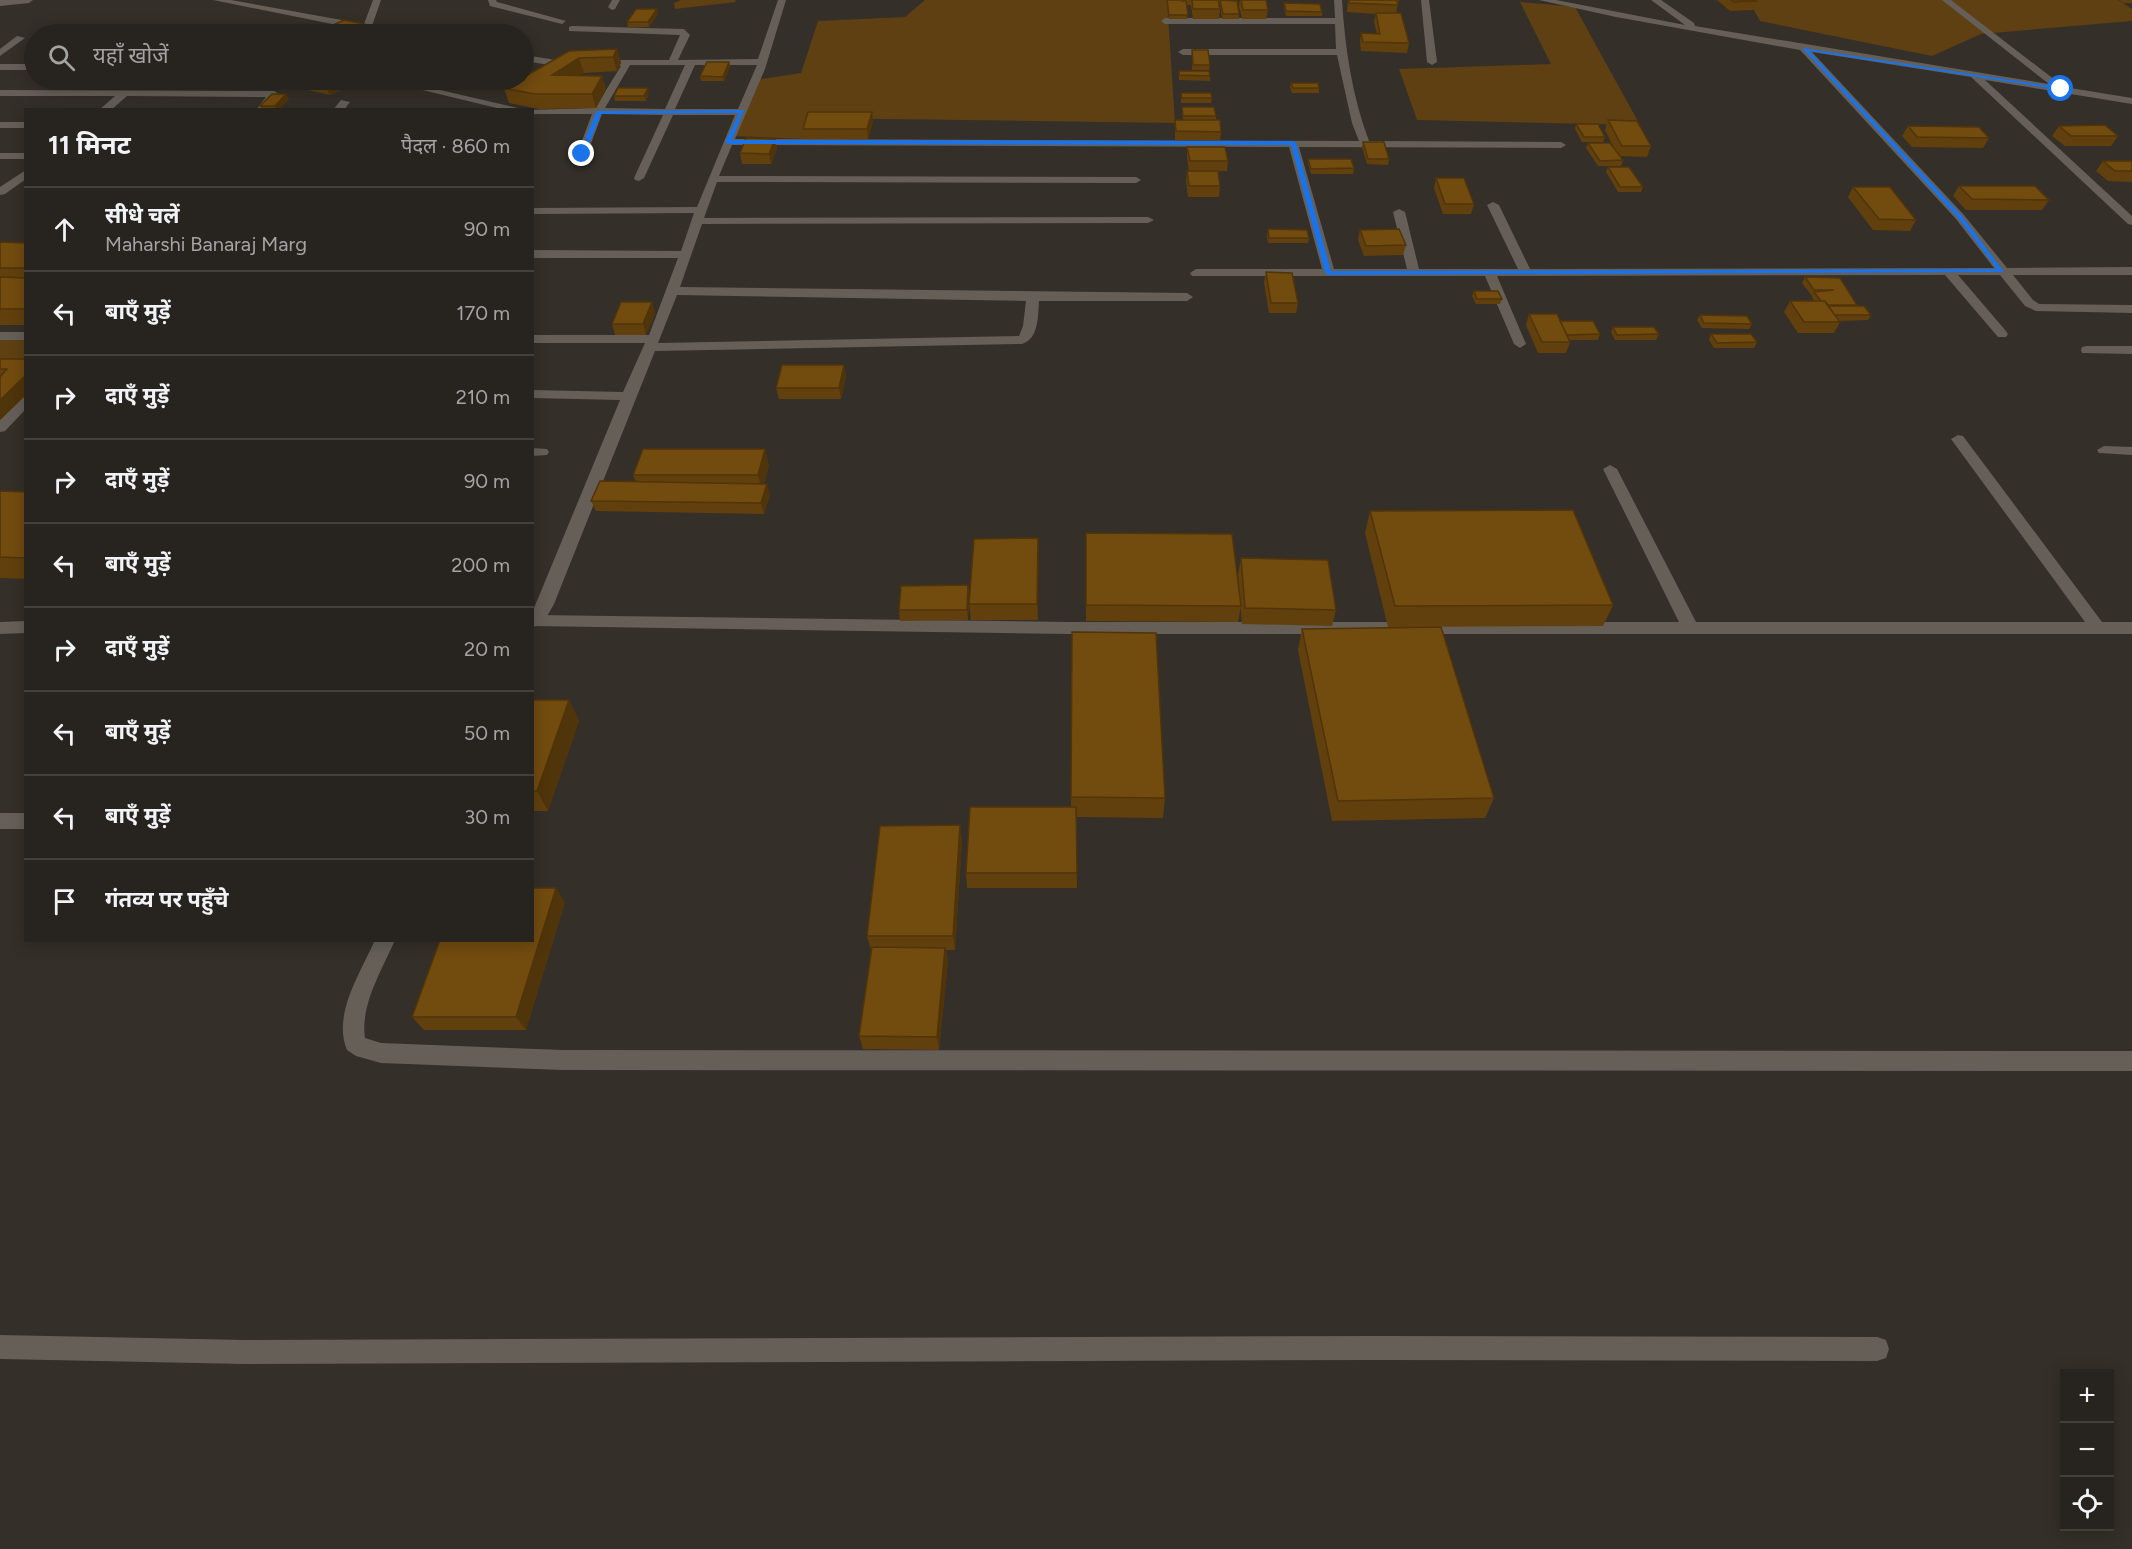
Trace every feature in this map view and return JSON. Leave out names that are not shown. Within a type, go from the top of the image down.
[{"type":"street","points":[[0,3],[29,0]]},
{"type":"street","points":[[217,0],[346,24]]},
{"type":"street","points":[[368,24],[377,0]]},
{"type":"street","points":[[492,0],[493,4],[544,12],[562,21]]},
{"type":"street","points":[[534,621],[546,604],[672,291],[712,179],[762,62],[782,0]]},
{"type":"street","points":[[1338,0],[1341,52],[1357,123],[1365,144]]},
{"type":"street","points":[[1425,0],[1432,62]]},
{"type":"street","points":[[1543,0],[1804,49],[1971,73],[2132,101]]},
{"type":"street","points":[[1655,0],[1698,29]]},
{"type":"street","points":[[1946,0],[2061,89]]},
{"type":"street","points":[[1165,21],[1339,21]]},
{"type":"street","points":[[1206,21],[1208,32]]},
{"type":"street","points":[[572,29],[684,32],[685,35],[673,61]]},
{"type":"street","points":[[0,53],[20,38]]},
{"type":"street","points":[[1183,52],[1210,47],[1341,52]]},
{"type":"street","points":[[1804,49],[1960,217],[2022,296],[2036,307],[2132,309]]},
{"type":"street","points":[[534,59],[556,63],[762,62]]},
{"type":"street","points":[[582,154],[598,112],[628,61]]},
{"type":"street","points":[[639,178],[692,62]]},
{"type":"street","points":[[0,67],[24,67]]},
{"type":"street","points":[[1971,73],[2132,222]]},
{"type":"street","points":[[431,90],[512,108]]},
{"type":"street","points":[[0,93],[274,94],[263,108]]},
{"type":"street","points":[[106,108],[123,94]]},
{"type":"street","points":[[534,111],[742,112]]},
{"type":"street","points":[[0,126],[24,126]]},
{"type":"street","points":[[728,142],[1561,145]]},
{"type":"street","points":[[1293,143],[1329,273]]},
{"type":"street","points":[[0,156],[24,156]]},
{"type":"street","points":[[1,192],[24,175]]},
{"type":"street","points":[[712,179],[1136,180]]},
{"type":"street","points":[[1,192],[17,192]]},
{"type":"street","points":[[1493,205],[1526,272]]},
{"type":"street","points":[[534,211],[699,216],[1148,220]]},
{"type":"street","points":[[1399,212],[1414,272]]},
{"type":"street","points":[[534,254],[685,255]]},
{"type":"street","points":[[1948,271],[2002,334]]},
{"type":"street","points":[[1196,273],[2132,271]]},
{"type":"street","points":[[1489,272],[1520,344]]},
{"type":"street","points":[[672,291],[1032,297],[1187,297]]},
{"type":"street","points":[[534,339],[651,343],[1022,340],[1029,331],[1032,297]]},
{"type":"street","points":[[0,336],[24,336]]},
{"type":"street","points":[[2087,350],[2132,350]]},
{"type":"street","points":[[534,394],[628,396]]},
{"type":"street","points":[[3,424],[24,402]]},
{"type":"street","points":[[3,424],[24,420]]},
{"type":"street","points":[[1958,439],[2097,627]]},
{"type":"street","points":[[2104,450],[2132,450]]},
{"type":"street","points":[[1610,469],[1690,627]]},
{"type":"street","points":[[534,621],[1067,628],[2132,628]]},
{"type":"street","points":[[0,628],[24,627]]},
{"type":"street","points":[[0,821],[24,821]]},
{"type":"street","points":[[384,942],[354,1018],[352,1032],[355,1043],[364,1049],[381,1053],[563,1060],[2132,1061]]},
{"type":"street","points":[[0,1347],[245,1352],[1876,1349]]},
{"type":"shaded area","points":[[681,0],[735,0],[736,2],[675,9],[674,3]]},
{"type":"shaded area","points":[[925,0],[1167,0],[1175,123],[808,118],[804,139],[731,136],[755,80],[801,73],[818,21],[905,17]]},
{"type":"shaded area","points":[[1748,0],[2118,0],[2132,9],[2132,21],[1981,34],[1932,56],[1760,21]]},
{"type":"shaded area","points":[[1520,2],[1575,7],[1640,125],[1417,120],[1399,69],[1551,64]]},
{"type":"shaded area","points":[[24,333],[24,366],[0,367],[0,334]]},
{"type":"building","points":[[1167,0],[1186,1],[1188,15],[1169,15]]},
{"type":"building","points":[[1192,0],[1218,0],[1220,9],[1193,9]]},
{"type":"building","points":[[1220,0],[1237,1],[1239,14],[1223,14]]},
{"type":"building","points":[[1241,0],[1266,0],[1268,10],[1243,10]]},
{"type":"building","points":[[1349,0],[1397,0],[1398,5],[1349,3]]},
{"type":"building","points":[[1731,0],[1755,0],[1756,1],[1734,2]]},
{"type":"building","points":[[1284,3],[1320,4],[1322,12],[1286,11]]},
{"type":"building","points":[[636,9],[657,9],[648,22],[627,22]]},
{"type":"building","points":[[1376,13],[1401,13],[1409,43],[1363,42],[1361,33],[1380,34]]},
{"type":"building","points":[[344,20],[364,24],[335,24]]},
{"type":"building","points":[[617,49],[613,57],[579,58],[552,75],[602,76],[592,94],[534,94],[514,90],[534,90],[534,71],[569,51]]},
{"type":"building","points":[[1192,50],[1208,50],[1210,65],[1193,65]]},
{"type":"building","points":[[707,62],[729,62],[723,77],[700,76]]},
{"type":"building","points":[[1179,71],[1209,71],[1210,76],[1179,75]]},
{"type":"building","points":[[1291,83],[1318,83],[1319,88],[1293,88]]},
{"type":"building","points":[[618,88],[648,88],[644,96],[614,96]]},
{"type":"building","points":[[1181,93],[1211,93],[1212,98],[1182,98]]},
{"type":"building","points":[[272,94],[286,94],[275,106],[260,106]]},
{"type":"building","points":[[1182,107],[1214,107],[1216,116],[1183,116]]},
{"type":"building","points":[[808,112],[872,112],[867,129],[803,129]]},
{"type":"building","points":[[1175,120],[1220,120],[1221,132],[1176,131]]},
{"type":"building","points":[[1608,120],[1637,121],[1651,146],[1622,146]]},
{"type":"building","points":[[1576,124],[1598,124],[1605,137],[1584,137]]},
{"type":"building","points":[[2105,125],[2118,136],[2071,136],[2059,126]]},
{"type":"building","points":[[1908,126],[1979,127],[1989,138],[1917,137]]},
{"type":"building","points":[[746,138],[775,139],[769,154],[740,153]]},
{"type":"building","points":[[1363,142],[1384,142],[1389,159],[1368,159]]},
{"type":"building","points":[[1588,143],[1610,143],[1623,160],[1600,161]]},
{"type":"building","points":[[1187,147],[1225,147],[1228,161],[1190,161]]},
{"type":"building","points":[[1308,159],[1351,159],[1354,168],[1311,169]]},
{"type":"building","points":[[2103,161],[2132,161],[2132,171],[2115,171]]},
{"type":"building","points":[[1608,167],[1629,167],[1643,187],[1620,187]]},
{"type":"building","points":[[1187,171],[1218,171],[1220,186],[1189,186]]},
{"type":"building","points":[[1436,178],[1464,178],[1474,204],[1445,204]]},
{"type":"building","points":[[1959,186],[2035,186],[2049,200],[1972,199]]},
{"type":"building","points":[[1853,187],[1890,187],[1916,220],[1879,219]]},
{"type":"building","points":[[1268,229],[1307,230],[1309,238],[1269,238]]},
{"type":"building","points":[[1399,229],[1406,245],[1366,246],[1360,230]]},
{"type":"building","points":[[0,242],[24,243],[24,268],[0,268]]},
{"type":"building","points":[[1266,272],[1292,273],[1298,303],[1271,303]]},
{"type":"building","points":[[0,277],[24,278],[24,309],[0,309]]},
{"type":"building","points":[[1805,277],[1840,278],[1857,305],[1827,305],[1814,292],[1834,290],[1814,290]]},
{"type":"building","points":[[1474,291],[1498,291],[1502,299],[1477,299]]},
{"type":"building","points":[[1790,301],[1825,301],[1840,322],[1804,322]]},
{"type":"building","points":[[621,302],[652,302],[643,324],[612,324]]},
{"type":"building","points":[[1828,306],[1864,306],[1871,315],[1835,315]]},
{"type":"building","points":[[1529,314],[1557,314],[1570,342],[1542,342]]},
{"type":"building","points":[[1700,315],[1747,316],[1752,324],[1704,323]]},
{"type":"building","points":[[1560,321],[1593,321],[1600,334],[1567,335]]},
{"type":"building","points":[[1613,327],[1654,327],[1659,334],[1617,335]]},
{"type":"building","points":[[1711,334],[1751,334],[1757,342],[1717,343]]},
{"type":"building","points":[[0,359],[24,359],[24,377],[0,400],[0,377],[7,369],[0,369]]},
{"type":"building","points":[[782,365],[844,365],[839,388],[776,388]]},
{"type":"building","points":[[643,449],[765,449],[758,475],[633,475]]},
{"type":"building","points":[[600,481],[767,484],[761,503],[591,501]]},
{"type":"building","points":[[0,491],[24,492],[24,558],[0,557]]},
{"type":"building","points":[[1573,510],[1613,605],[1395,606],[1370,511]]},
{"type":"building","points":[[1086,533],[1232,534],[1241,606],[1086,605]]},
{"type":"building","points":[[1038,538],[1037,604],[969,604],[974,539]]},
{"type":"building","points":[[1241,558],[1328,560],[1336,610],[1245,608]]},
{"type":"building","points":[[968,585],[967,610],[899,610],[901,586]]},
{"type":"building","points":[[1441,627],[1494,798],[1338,801],[1302,629]]},
{"type":"building","points":[[1072,632],[1156,633],[1165,798],[1071,797]]},
{"type":"building","points":[[534,700],[569,700],[537,791],[534,791]]},
{"type":"building","points":[[970,807],[1076,807],[1077,873],[966,873]]},
{"type":"building","points":[[960,825],[953,936],[867,936],[880,826]]},
{"type":"building","points":[[534,888],[556,888],[516,1017],[412,1017],[439,942],[534,942]]},
{"type":"building","points":[[872,947],[945,948],[937,1037],[859,1036]]},
{"type":"route","points":[[582,154],[598,112],[742,112],[728,142],[1293,143],[1329,273],[2001,271],[1960,217],[1804,49],[1971,73],[2061,89]]}]
